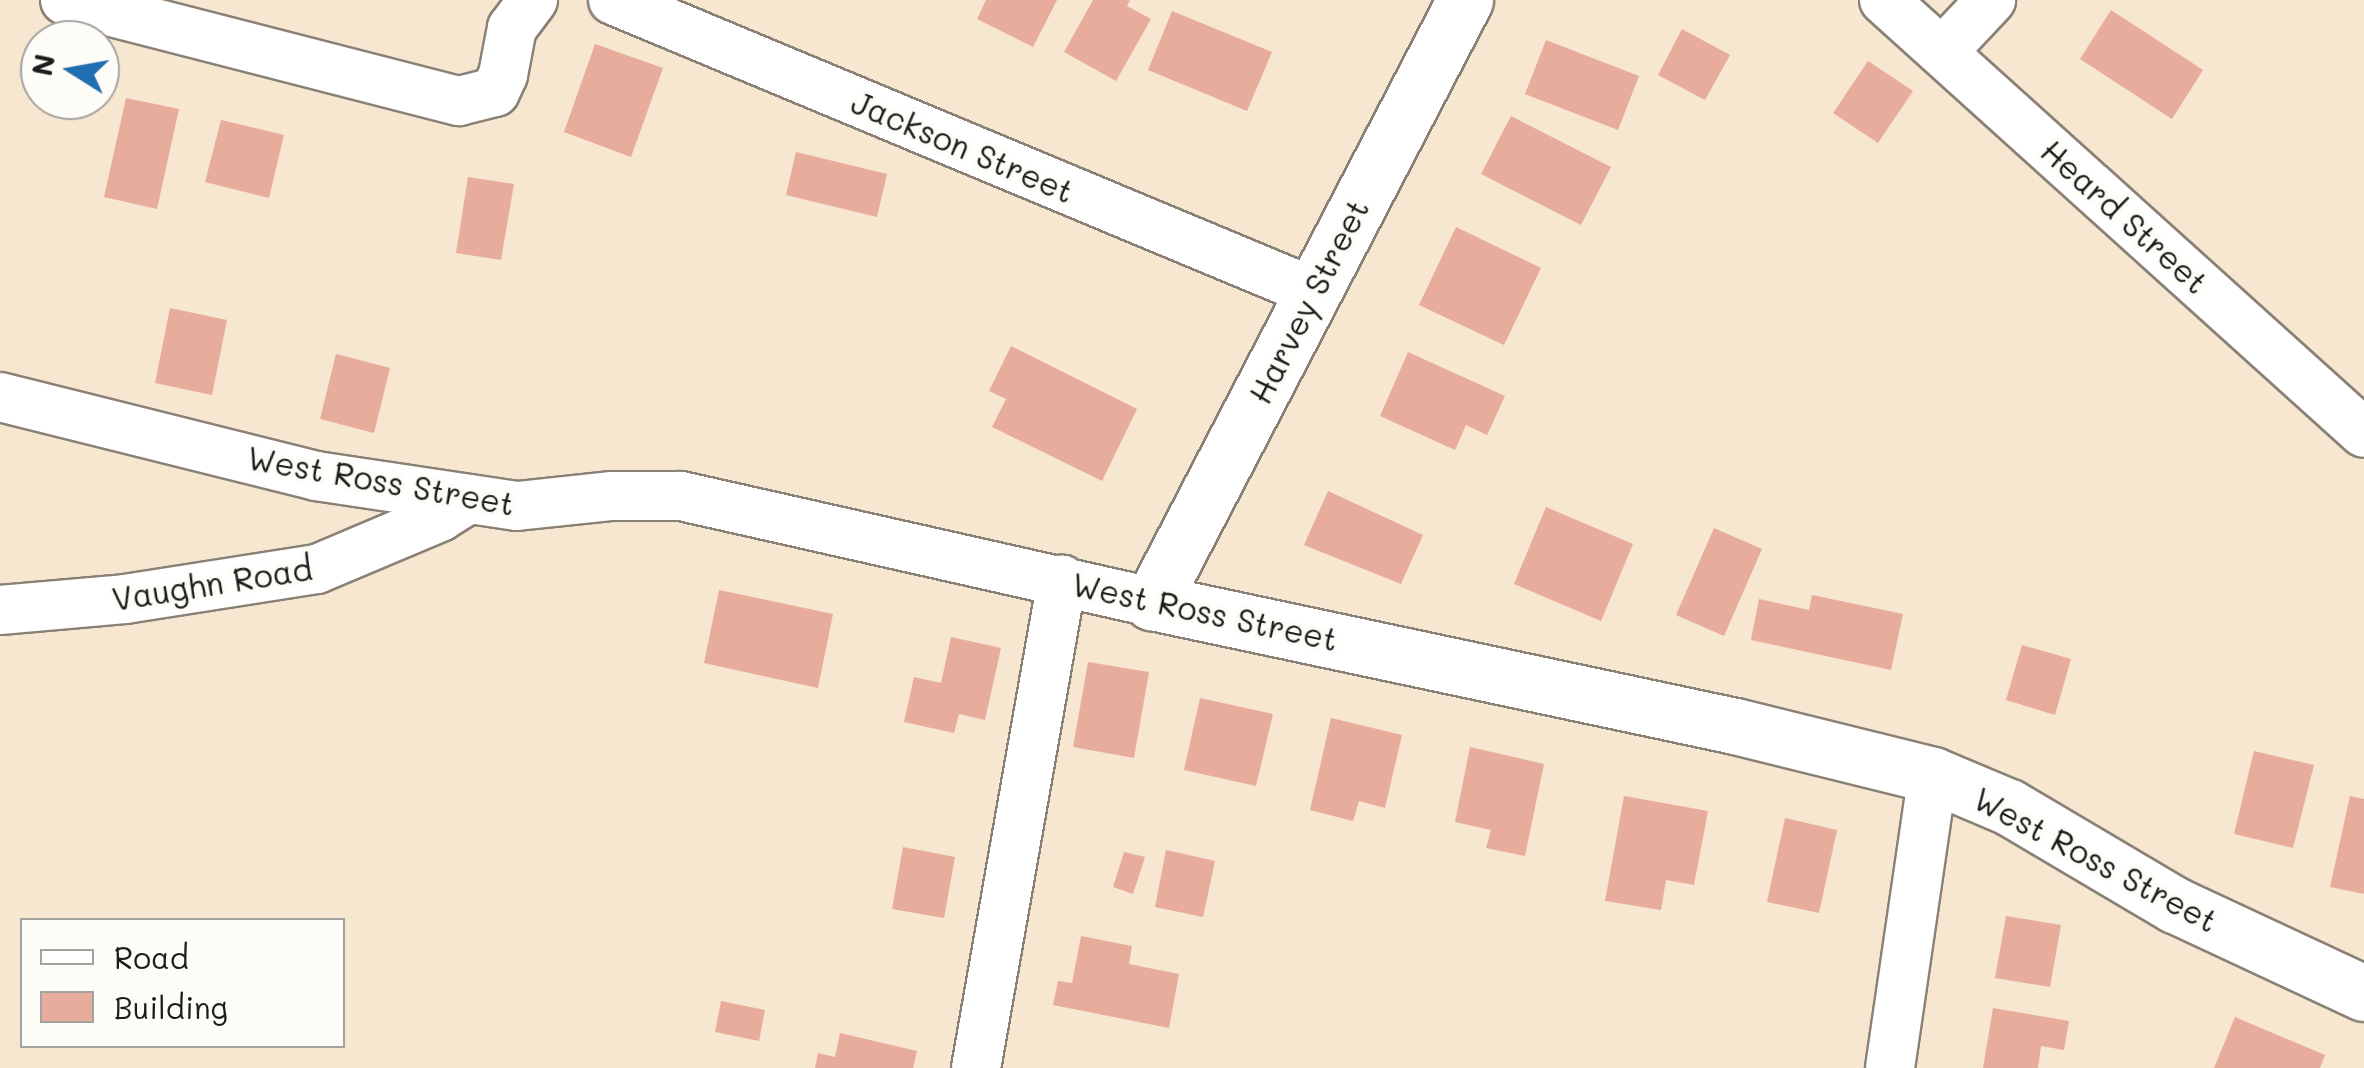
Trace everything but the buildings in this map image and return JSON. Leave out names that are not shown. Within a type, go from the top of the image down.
[{"type":"street","points":[[65,0],[458,101],[495,92],[503,75],[512,28],[532,0]]},
{"type":"street","name":"Jackson Street","points":[[613,0],[1313,292]]},
{"type":"street","name":"Harvey Street","points":[[1152,602],[1465,0]]},
{"type":"street","name":"Heard Street","points":[[1884,0],[2364,432]]},
{"type":"street","points":[[1944,50],[1991,0]]},
{"type":"street","name":"West Ross Street","points":[[0,397],[316,476],[517,506],[612,496],[680,496],[1716,722],[1933,775],[2009,806],[2175,905],[2364,993]]},
{"type":"street","name":"Vaughn Road","points":[[0,610],[125,599],[317,569],[440,517],[470,499]]},
{"type":"street","points":[[976,1068],[1062,580]]},
{"type":"street","points":[[1890,1068],[1933,775]]}]
